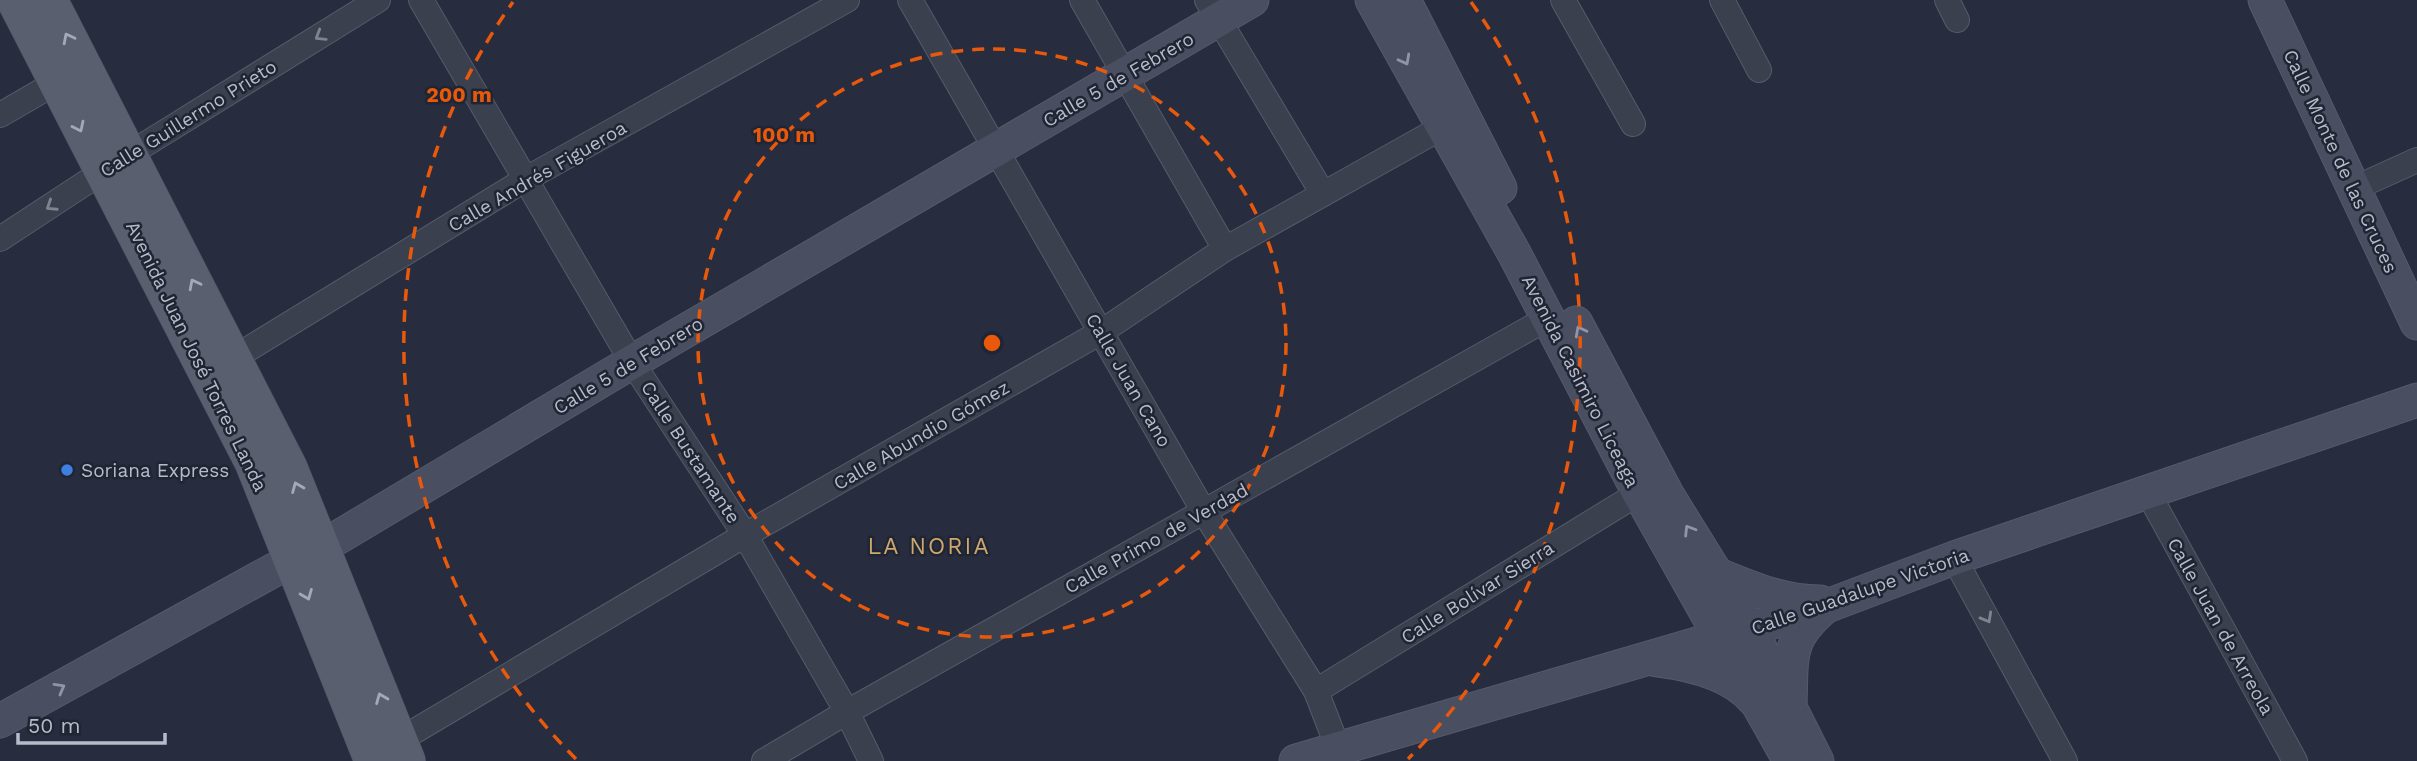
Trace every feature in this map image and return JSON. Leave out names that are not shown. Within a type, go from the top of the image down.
[{"type":"main road","name":"Avenida Juan José Torres Landa","points":[[15,0],[57,82],[115,164],[232,359],[289,468],[307,554]]},
{"type":"main road","name":"Avenida Juan José Torres Landa","points":[[49,0],[115,164],[120,201],[253,462],[307,554],[393,754]]},
{"type":"street","name":"Calle Guillermo Prieto","points":[[0,239],[378,0]]},
{"type":"street","name":"Calle Bustamante","points":[[421,0],[632,362],[744,535],[847,712],[872,761]]},
{"type":"street","name":"Calle Andrés Figueroa","points":[[232,359],[526,180],[847,0]]},
{"type":"street","name":"Calle Juan Cano","points":[[911,0],[1204,512],[1316,691],[1341,755]]},
{"type":"street","points":[[1082,0],[1225,249]]},
{"type":"street","name":"Calle 5 de Febrero","points":[[0,721],[307,554],[1124,75],[1213,11],[1252,0]]},
{"type":"street","name":"Avenida Casimiro Liceaga","points":[[1372,0],[1548,318],[1639,493],[1737,634],[1777,708],[1816,761]]},
{"type":"street","name":"Avenida Casimiro Liceaga","points":[[1404,0],[1525,235],[1560,292],[1668,496],[1716,574],[1737,634]]},
{"type":"street","points":[[1563,0],[1633,124]]},
{"type":"street","points":[[1722,0],[1759,70]]},
{"type":"street","name":"Calle Monte de las Cruces","points":[[2265,0],[2417,323]]},
{"type":"street","points":[[1213,11],[1323,194]]},
{"type":"street","points":[[0,115],[57,82]]},
{"type":"street","name":"Calle Abundio Gómez","points":[[393,754],[744,535],[1101,332],[1225,249],[1441,128]]},
{"type":"street","points":[[2355,188],[2417,160]]},
{"type":"street","name":"Calle Primo de Verdad","points":[[764,761],[1548,318]]},
{"type":"street","name":"Calle Guadalupe Victoria","points":[[1296,761],[1341,755],[1832,604],[1954,558],[2417,400]]},
{"type":"street","name":"Calle Juan de Arreola","points":[[2147,491],[2295,761]]},
{"type":"street","name":"Calle Bolívar Sierra","points":[[1316,691],[1639,493]]},
{"type":"street","points":[[1954,558],[2065,761]]},
{"type":"street","points":[[1716,574],[1770,596],[1798,602],[1832,604]]},
{"type":"street","points":[[1651,659],[1688,664],[1777,708],[1793,646],[1804,625],[1832,604]]},
{"type":"street","name":"Avenida Casimiro Liceaga","points":[[1777,708],[1790,761]]},
{"type":"place","name":"Soriana Express","points":[[67,470]]},
{"type":"district","name":"LA NORIA","points":[[929,546]]}]
